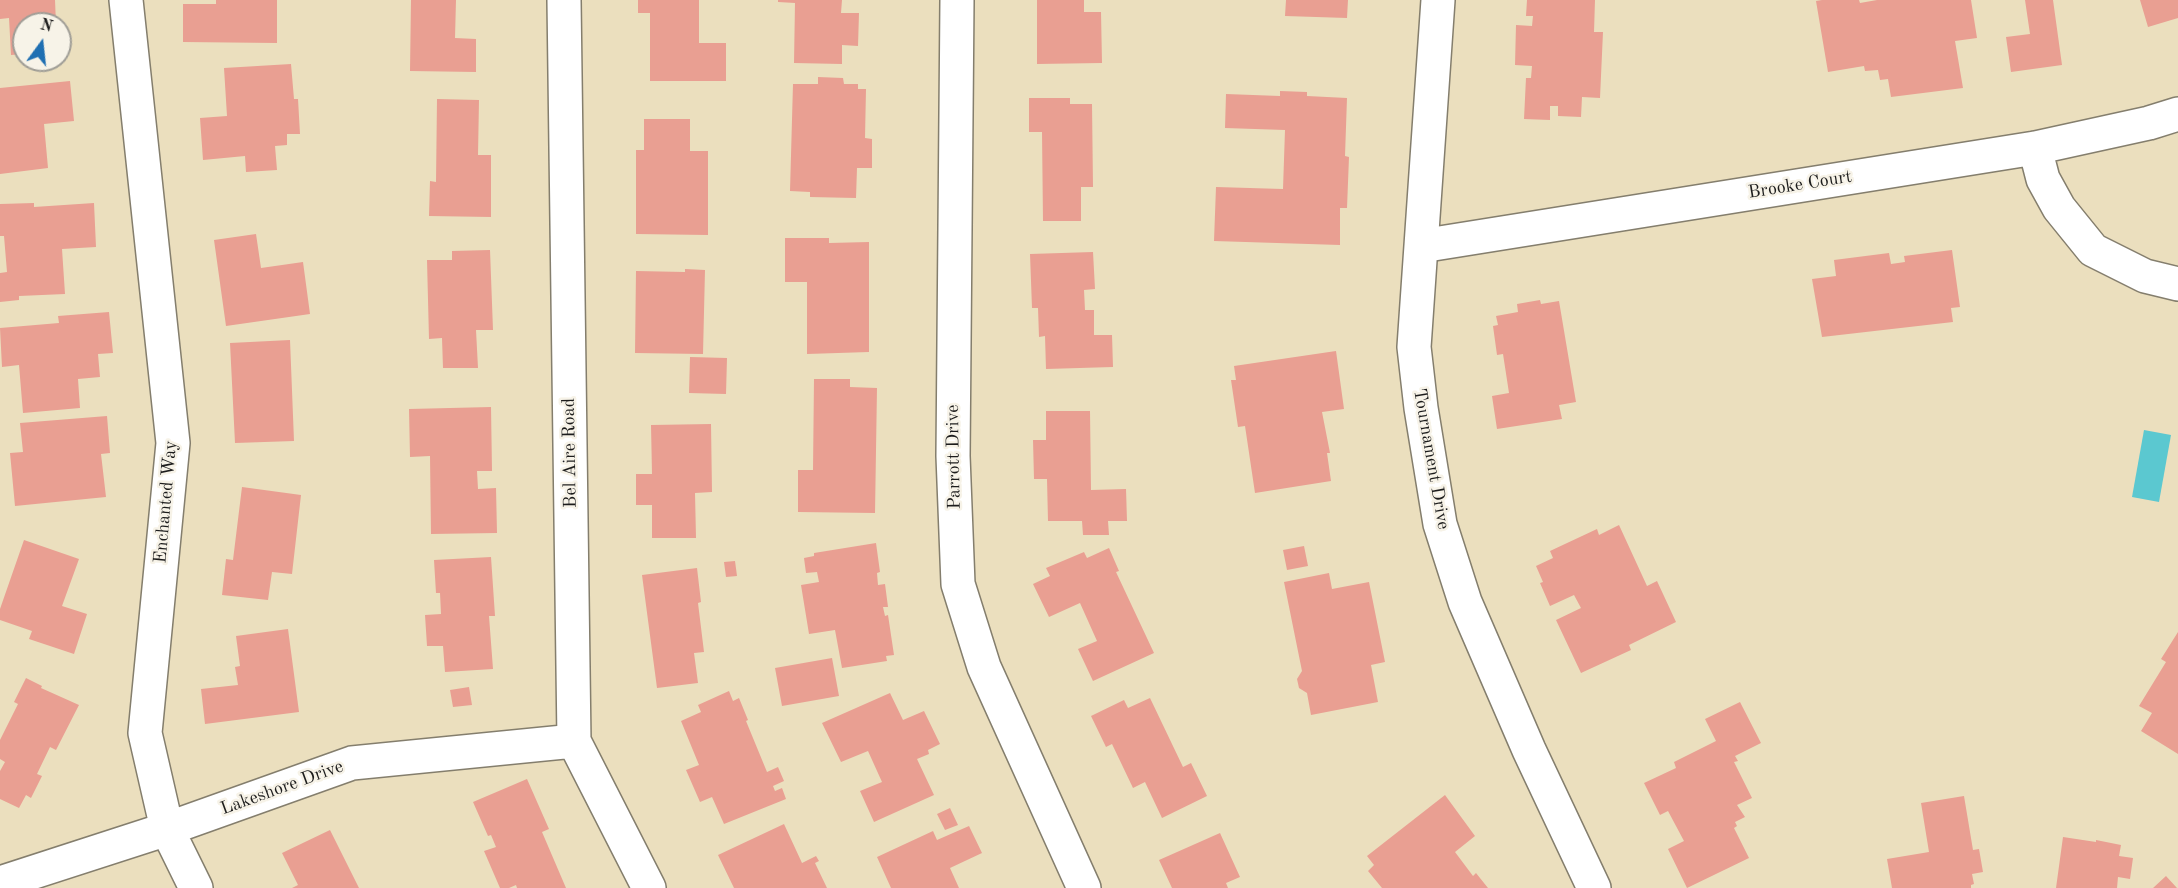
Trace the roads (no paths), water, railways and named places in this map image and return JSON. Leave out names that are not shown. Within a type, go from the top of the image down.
[{"type":"street","name":"Enchanted Way","points":[[126,0],[173,443],[145,734],[167,829],[196,888]]},
{"type":"street","name":"Bel Aire Road","points":[[564,0],[574,741],[648,888]]},
{"type":"street","name":"Parrott Drive","points":[[957,0],[952,456],[958,584],[984,667],[1084,888]]},
{"type":"street","name":"Tournament Drive","points":[[1438,0],[1414,347],[1421,408],[1440,524],[1465,602],[1529,750],[1594,888]]},
{"type":"street","name":"Brooke Court","points":[[1421,246],[2035,147],[2149,123],[2178,114]]},
{"type":"street","points":[[2035,147],[2043,179],[2048,189],[2059,208],[2093,250],[2145,276],[2178,284]]},
{"type":"street","name":"Lakeshore Drive","points":[[0,884],[167,829],[352,763],[574,741]]},
{"type":"water","points":[[2144,430],[2171,435],[2159,502],[2132,497]]}]
